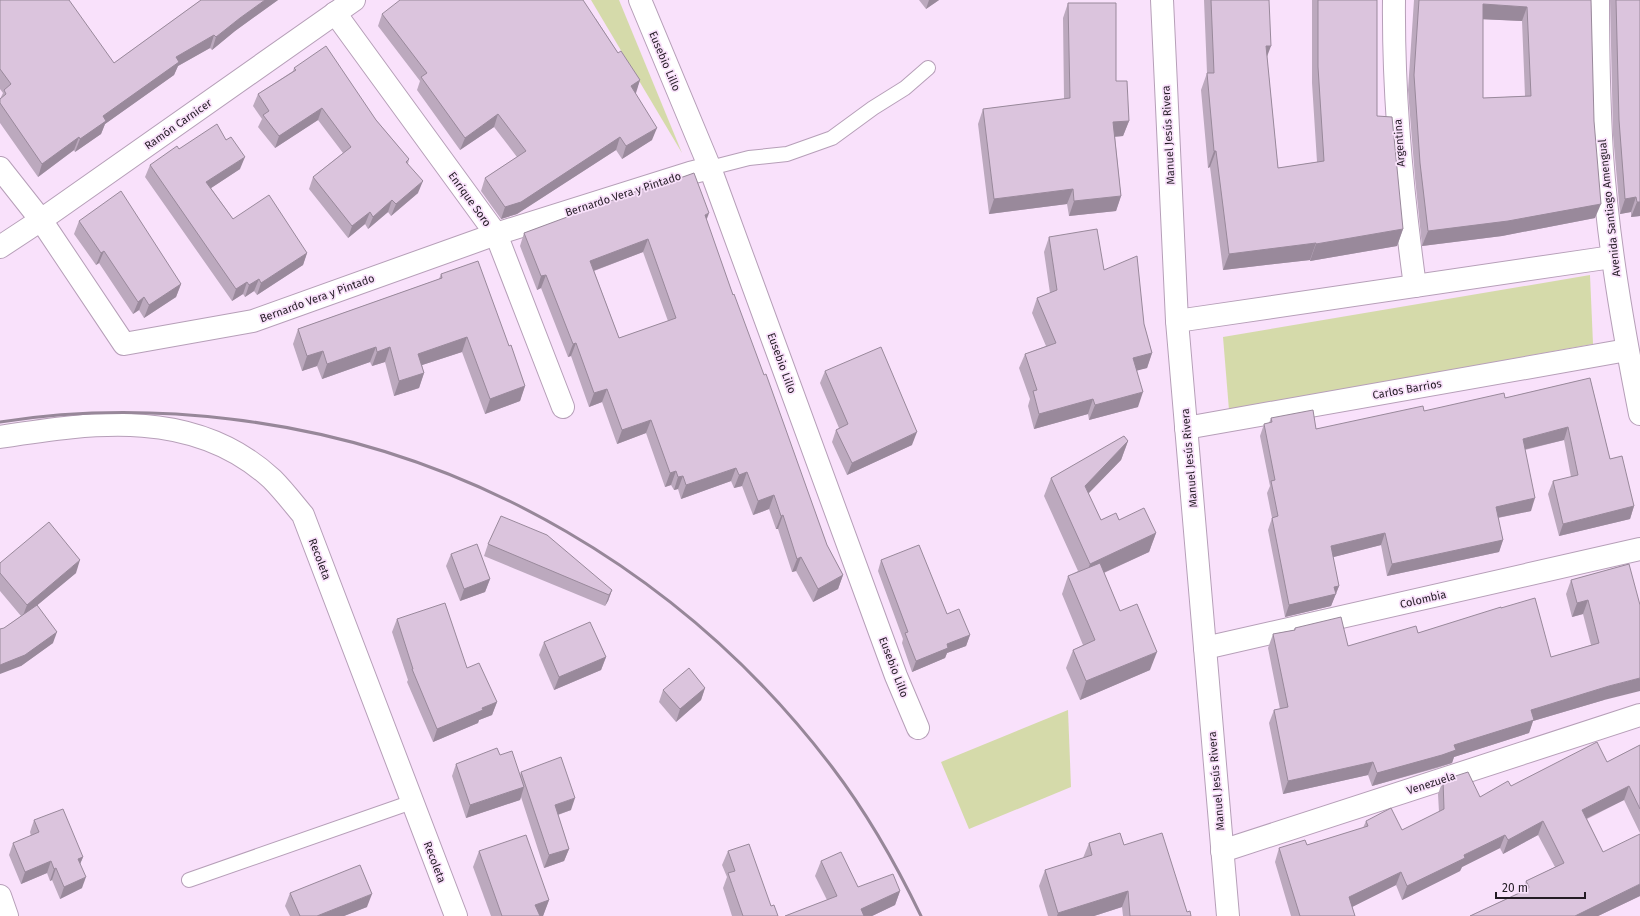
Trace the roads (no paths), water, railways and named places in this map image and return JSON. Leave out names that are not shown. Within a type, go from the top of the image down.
[{"type":"street","name":"Ramón Carnicer","points":[[0,247],[41,220],[354,0]]},
{"type":"street","name":"Eusebio Lillo","points":[[640,0],[710,168],[894,668],[918,728]]},
{"type":"street","name":"Manuel Jesús Rivera","points":[[1162,0],[1177,321],[1228,916]]},
{"type":"street","name":"Argentina","points":[[1394,0],[1399,145],[1405,216],[1415,286]]},
{"type":"street","name":"Avenida Santiago Amengual","points":[[1598,0],[1598,74],[1602,156],[1612,257],[1627,350],[1640,414]]},
{"type":"street","name":"Enrique Soro","points":[[335,13],[496,234],[563,407]]},
{"type":"street","name":"Bernardo Vera y Pintado","points":[[0,168],[41,220],[124,344],[253,321],[496,234],[683,175],[710,168]]},
{"type":"street","points":[[1177,321],[1612,257]]},
{"type":"street","name":"Carlos Barrios","points":[[1186,428],[1627,350]]},
{"type":"street","name":"Recoleta","points":[[0,437],[79,427],[119,425],[149,425],[177,429],[205,438],[232,451],[271,479],[304,515],[456,916]]},
{"type":"street","name":"Colombia","points":[[1205,648],[1640,549]]},
{"type":"street","name":"Venezuela","points":[[1222,851],[1640,715]]},
{"type":"street","points":[[0,896],[7,916]]},
{"type":"lane","points":[[710,168],[749,158],[787,154],[832,138],[873,108],[905,88],[928,68]]},
{"type":"lane","points":[[189,880],[412,802]]},
{"type":"railway","points":[[0,422],[86,413],[173,414],[230,419],[319,434],[405,458],[487,491],[566,532],[641,580],[710,636],[774,698],[845,784],[891,858],[921,916]]}]
